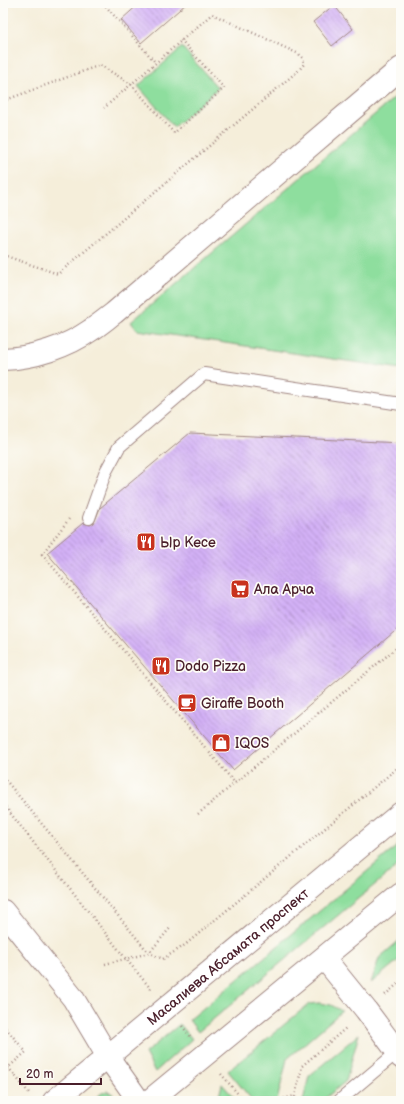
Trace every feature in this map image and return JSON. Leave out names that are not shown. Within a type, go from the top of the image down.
[{"type":"main road","points":[[3,359],[13,359],[67,344],[90,331],[114,313],[401,68]]},
{"type":"main road","name":"Масалиева Абсамата проспект","points":[[54,1101],[401,812]]},
{"type":"main road","points":[[149,1101],[401,894]]},
{"type":"main road","points":[[3,911],[73,998],[108,1057],[139,1101]]},
{"type":"main road","points":[[324,958],[400,1053]]},
{"type":"lane","points":[[89,518],[105,473],[119,447],[204,374],[401,404]]},
{"type":"lane","points":[[339,1101],[400,1053]]},
{"type":"path","points":[[103,3],[156,62]]},
{"type":"path","points":[[3,255],[58,274],[299,70],[304,64],[304,58],[299,54],[212,14],[104,108]]},
{"type":"path","points":[[3,101],[100,65],[131,84],[174,133],[224,88],[182,40]]},
{"type":"path","points":[[71,517],[42,554],[235,783]]},
{"type":"path","points":[[198,814],[401,644]]},
{"type":"path","points":[[3,777],[149,954],[163,959],[185,945],[401,766]]},
{"type":"path","points":[[3,804],[151,990]]},
{"type":"path","points":[[104,964],[149,954],[171,926]]},
{"type":"path","points":[[294,1101],[302,1066],[401,981]]},
{"type":"path","points":[[180,1024],[192,1039]]},
{"type":"path","points":[[3,1025],[26,1052],[3,1072]]},
{"type":"path","points":[[3,1061],[29,1093]]},
{"type":"path","points":[[221,1073],[244,1101]]},
{"type":"path","points":[[272,1101],[295,1096]]},
{"type":"green space","points":[[182,47],[218,88],[174,127],[138,86]]},
{"type":"green space","points":[[401,92],[401,369],[137,330],[131,322]]},
{"type":"green space","points":[[401,843],[401,863],[198,1032],[189,1020]]},
{"type":"green space","points":[[401,939],[401,958],[371,983],[379,958]]},
{"type":"green space","points":[[319,1003],[331,1005],[342,1011],[287,1059],[277,1101],[253,1101],[228,1071],[309,1004]]},
{"type":"green space","points":[[180,1024],[192,1039],[155,1072],[145,1053]]},
{"type":"green space","points":[[359,1034],[346,1081],[322,1101],[303,1101],[309,1076]]},
{"type":"green space","points":[[222,1084],[237,1101],[218,1101]]},
{"type":"green space","points":[[107,1091],[112,1093],[114,1098],[113,1101],[91,1101],[102,1093]]},
{"type":"building","points":[[140,3],[187,3],[141,43],[121,20]]},
{"type":"building","points":[[334,5],[353,29],[332,46],[313,22]]},
{"type":"building","name":"Ала Арча","points":[[190,433],[401,443],[401,626],[233,770],[47,553],[83,523],[90,525],[94,523],[100,508]]},
{"type":"place","name":"Ыр Кесе","points":[[146,542]]},
{"type":"place","name":"Ала Арча","points":[[240,589]]},
{"type":"place","name":"Dodo Pizza","points":[[161,666]]},
{"type":"place","name":"Giraffe Booth","points":[[187,703]]},
{"type":"place","name":"IQOS","points":[[221,743]]}]
